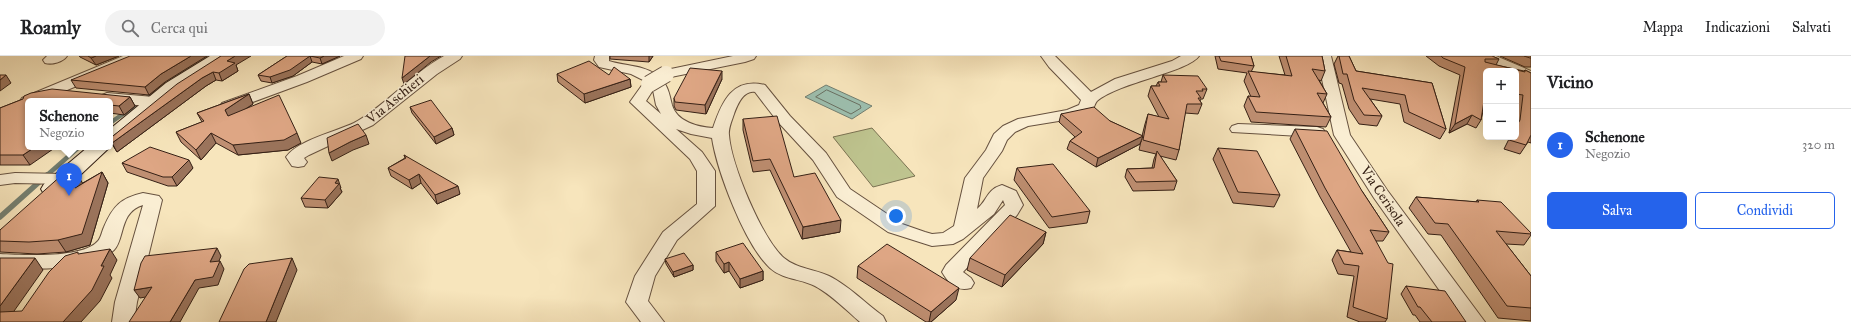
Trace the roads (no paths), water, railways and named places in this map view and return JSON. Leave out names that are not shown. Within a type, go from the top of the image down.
[{"type":"street","points":[[36,98],[136,56]]},
{"type":"street","points":[[113,136],[173,87],[222,56]]},
{"type":"street","points":[[326,56],[352,58]]},
{"type":"street","name":"Via Aschieri","points":[[298,162],[295,157],[308,148],[366,123],[433,68],[455,56]]},
{"type":"street","points":[[602,56],[601,60],[604,64],[638,71],[651,78],[664,94],[666,110],[677,122],[692,130],[710,134],[720,133]]},
{"type":"street","points":[[653,322],[637,302],[645,276],[670,236],[706,206],[706,170],[696,156],[638,102],[649,84],[666,74],[740,60],[749,56]]},
{"type":"street","points":[[1048,56],[1089,99]]},
{"type":"street","points":[[964,228],[974,178],[994,151],[1000,138],[1009,129],[1024,122],[1071,114],[1086,108],[1089,99],[1120,82],[1177,64],[1192,56]]},
{"type":"street","name":"Via Cerisola","points":[[1324,56],[1342,135],[1380,194],[1474,322]]},
{"type":"street","points":[[1484,56],[1531,76]]},
{"type":"street","points":[[214,111],[302,79],[352,58]]},
{"type":"street","points":[[875,322],[822,281],[790,270],[777,262],[764,246],[753,226],[730,175],[721,145],[720,133],[726,113],[732,100],[745,89],[754,86],[760,88],[784,120],[820,157],[843,193],[875,216],[895,228],[932,240],[946,239],[956,234],[987,210],[997,194],[1002,191],[1010,195],[1014,205],[1010,211],[953,270],[952,272],[955,277],[964,283]]},
{"type":"street","points":[[51,92],[108,98]]},
{"type":"street","points":[[113,98],[154,102]]},
{"type":"street","points":[[1238,129],[1342,135]]},
{"type":"street","points":[[35,203],[61,178],[96,150]]},
{"type":"street","points":[[7,179],[61,178]]},
{"type":"street","points":[[0,261],[32,262],[65,259],[90,254],[107,245],[112,227],[122,209],[134,201],[145,198],[153,200],[126,302],[123,322]]},
{"type":"street","points":[[46,282],[65,259]]},
{"type":"water","points":[[826,85],[872,106],[852,119],[805,97]]},
{"type":"waterway","points":[[113,121],[207,56]]},
{"type":"waterway","points":[[46,176],[76,150]]},
{"type":"waterway","points":[[0,217],[47,175]]},
{"type":"place","name":"Schenone","points":[[69,196]]}]
